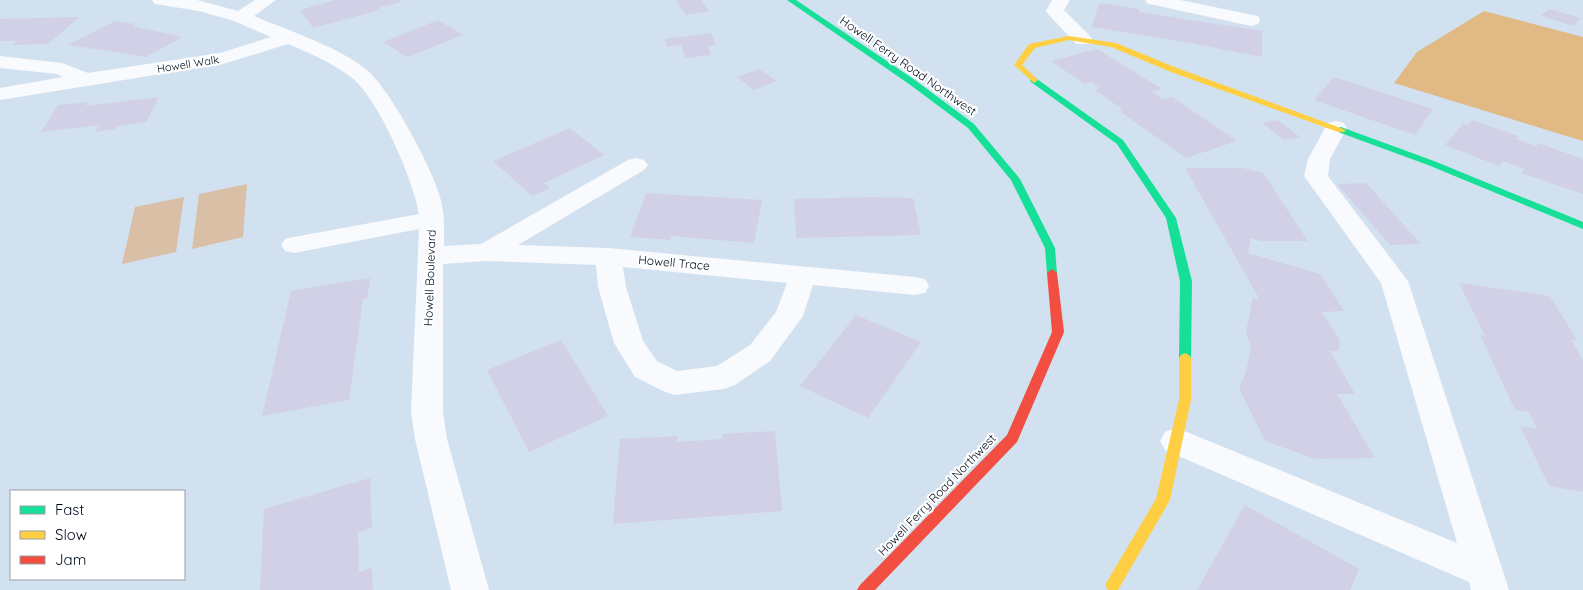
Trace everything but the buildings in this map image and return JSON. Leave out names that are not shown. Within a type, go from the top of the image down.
[{"type":"street","name":"Howell Boulevard","points":[[161,0],[201,6],[240,17],[319,50],[360,74],[383,102],[428,196],[432,220],[432,256],[428,302],[428,412],[431,439],[470,590]]},
{"type":"street","points":[[240,17],[267,0]]},
{"type":"street","name":"Howell Ferry Road Northwest","points":[[791,0],[912,82],[971,126],[1015,179],[1050,248],[1058,332],[1012,438],[865,590]]},
{"type":"street","points":[[1061,0],[1055,11],[1082,40]]},
{"type":"street","points":[[1154,0],[1251,20]]},
{"type":"street","name":"Howell Walk","points":[[0,94],[223,58],[290,37]]},
{"type":"street","points":[[1113,586],[1163,500],[1186,400],[1186,281],[1171,218],[1120,142],[1043,88],[1018,65],[1032,46],[1069,38],[1113,45],[1431,163],[1583,226]]},
{"type":"street","points":[[0,62],[62,69],[85,80]]},
{"type":"street","points":[[1336,128],[1319,159],[1316,176],[1394,281],[1487,580]]},
{"type":"street","points":[[486,252],[636,165]]},
{"type":"street","points":[[294,244],[432,220]]},
{"type":"street","name":"Howell Trace","points":[[432,256],[486,252],[608,257],[915,286]]},
{"type":"street","points":[[608,257],[612,288],[629,343],[646,369],[674,383],[724,377],[760,353],[789,316],[802,275]]},
{"type":"street","points":[[1176,440],[1487,580]]},
{"type":"shaded area","points":[[1484,11],[1583,37],[1583,141],[1394,83],[1417,52]]},
{"type":"shaded area","points":[[247,184],[243,237],[192,249],[199,194]]},
{"type":"shaded area","points":[[184,197],[176,252],[122,264],[135,207]]},
{"type":"traffic: fast","points":[[791,0],[912,82],[971,126],[1015,179],[1050,248],[1052,273]]},
{"type":"traffic: fast","points":[[1034,80],[1120,142],[1171,218],[1186,281],[1185,358]]},
{"type":"traffic: fast","points":[[1341,130],[1431,163],[1583,226]]},
{"type":"traffic: slow","points":[[1034,80],[1018,65],[1032,46],[1069,38],[1113,45],[1174,70],[1341,130]]},
{"type":"traffic: slow","points":[[1113,585],[1163,500],[1185,400],[1185,358]]},
{"type":"traffic: jam","points":[[865,590],[1012,438],[1058,332],[1052,273]]}]
